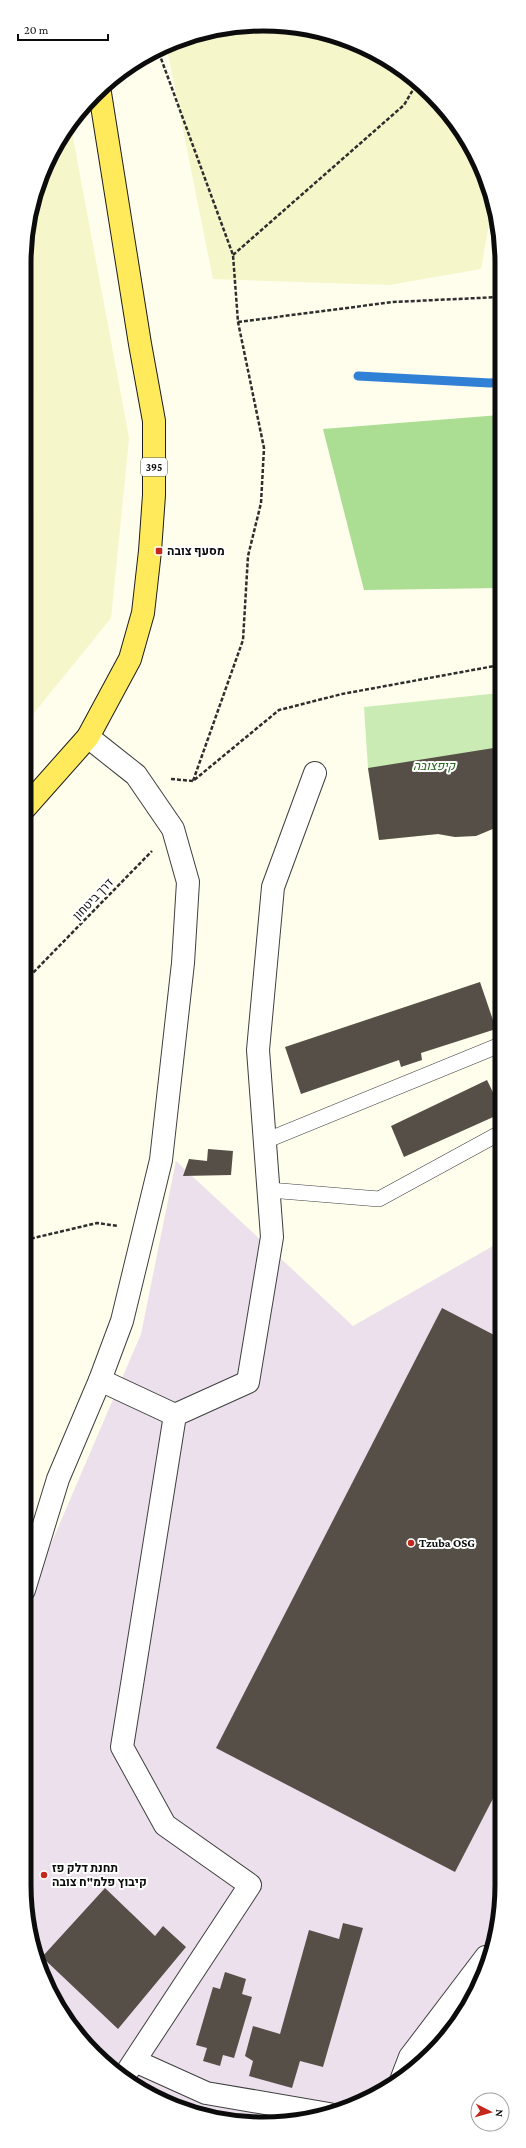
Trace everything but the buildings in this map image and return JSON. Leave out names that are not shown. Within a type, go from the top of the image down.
[{"type":"main road","name":"395","points":[[31,801],[88,737],[130,659],[141,620],[150,551],[154,495],[154,421],[101,98]]},
{"type":"street","points":[[31,1567],[58,1479],[100,1380],[122,1321],[161,1160],[183,963],[188,882],[173,829],[136,776],[88,737]]},
{"type":"street","points":[[100,1380],[175,1415],[248,1382],[272,1237],[258,1050],[272,887],[315,773]]},
{"type":"street","points":[[175,1415],[122,1747],[165,1825],[250,1885],[130,2068],[206,2093],[314,2111]]},
{"type":"street","points":[[406,2067],[410,2057],[482,1962]]},
{"type":"lane","points":[[265,1141],[495,1047]]},
{"type":"lane","points":[[269,1190],[379,1199],[495,1136]]},
{"type":"path","points":[[159,56],[233,255],[238,322],[264,448],[261,503],[248,556],[243,640],[193,782],[279,710],[342,694],[495,666]]},
{"type":"path","points":[[233,255],[404,105],[414,88]]},
{"type":"path","points":[[238,322],[393,302],[495,296]]},
{"type":"path","name":"דרך ביטחון","points":[[31,975],[173,829]]},
{"type":"path","points":[[31,1239],[97,1223],[143,1230]]},
{"type":"shaded area","points":[[176,1161],[353,1326],[495,1245],[495,1900],[491,1930],[483,1960],[471,1988],[456,2014],[427,2049],[392,2078],[366,2093],[338,2105],[308,2113],[278,2117],[248,2117],[218,2113],[188,2105],[160,2093],[134,2078],[99,2049],[70,2014],[55,1988],[43,1960],[35,1930],[31,1900],[31,1591],[141,1334]]},
{"type":"green space","points":[[248,31],[278,31],[308,35],[338,43],[366,55],[392,70],[404,79],[437,110],[456,134],[464,147],[483,188],[490,216],[481,269],[389,285],[213,279],[168,52],[188,43],[218,35]]},
{"type":"green space","points":[[72,132],[129,438],[111,618],[31,717],[31,248],[35,218],[43,188],[55,160]]},
{"type":"green space","points":[[495,415],[495,588],[364,590],[323,429]]},
{"type":"green space","name":"קיפצובה","points":[[495,694],[495,827],[455,837],[438,834],[379,840],[368,768],[364,707]]},
{"type":"waterway","points":[[358,376],[495,382]]},
{"type":"place","name":"מסעף צובה","points":[[159,551]]},
{"type":"place","name":"Tzuba OSG","points":[[411,1543]]},
{"type":"place","name":"תחנת דלק פז קיבוץ פלמ\"ח צובה","points":[[44,1875]]}]
